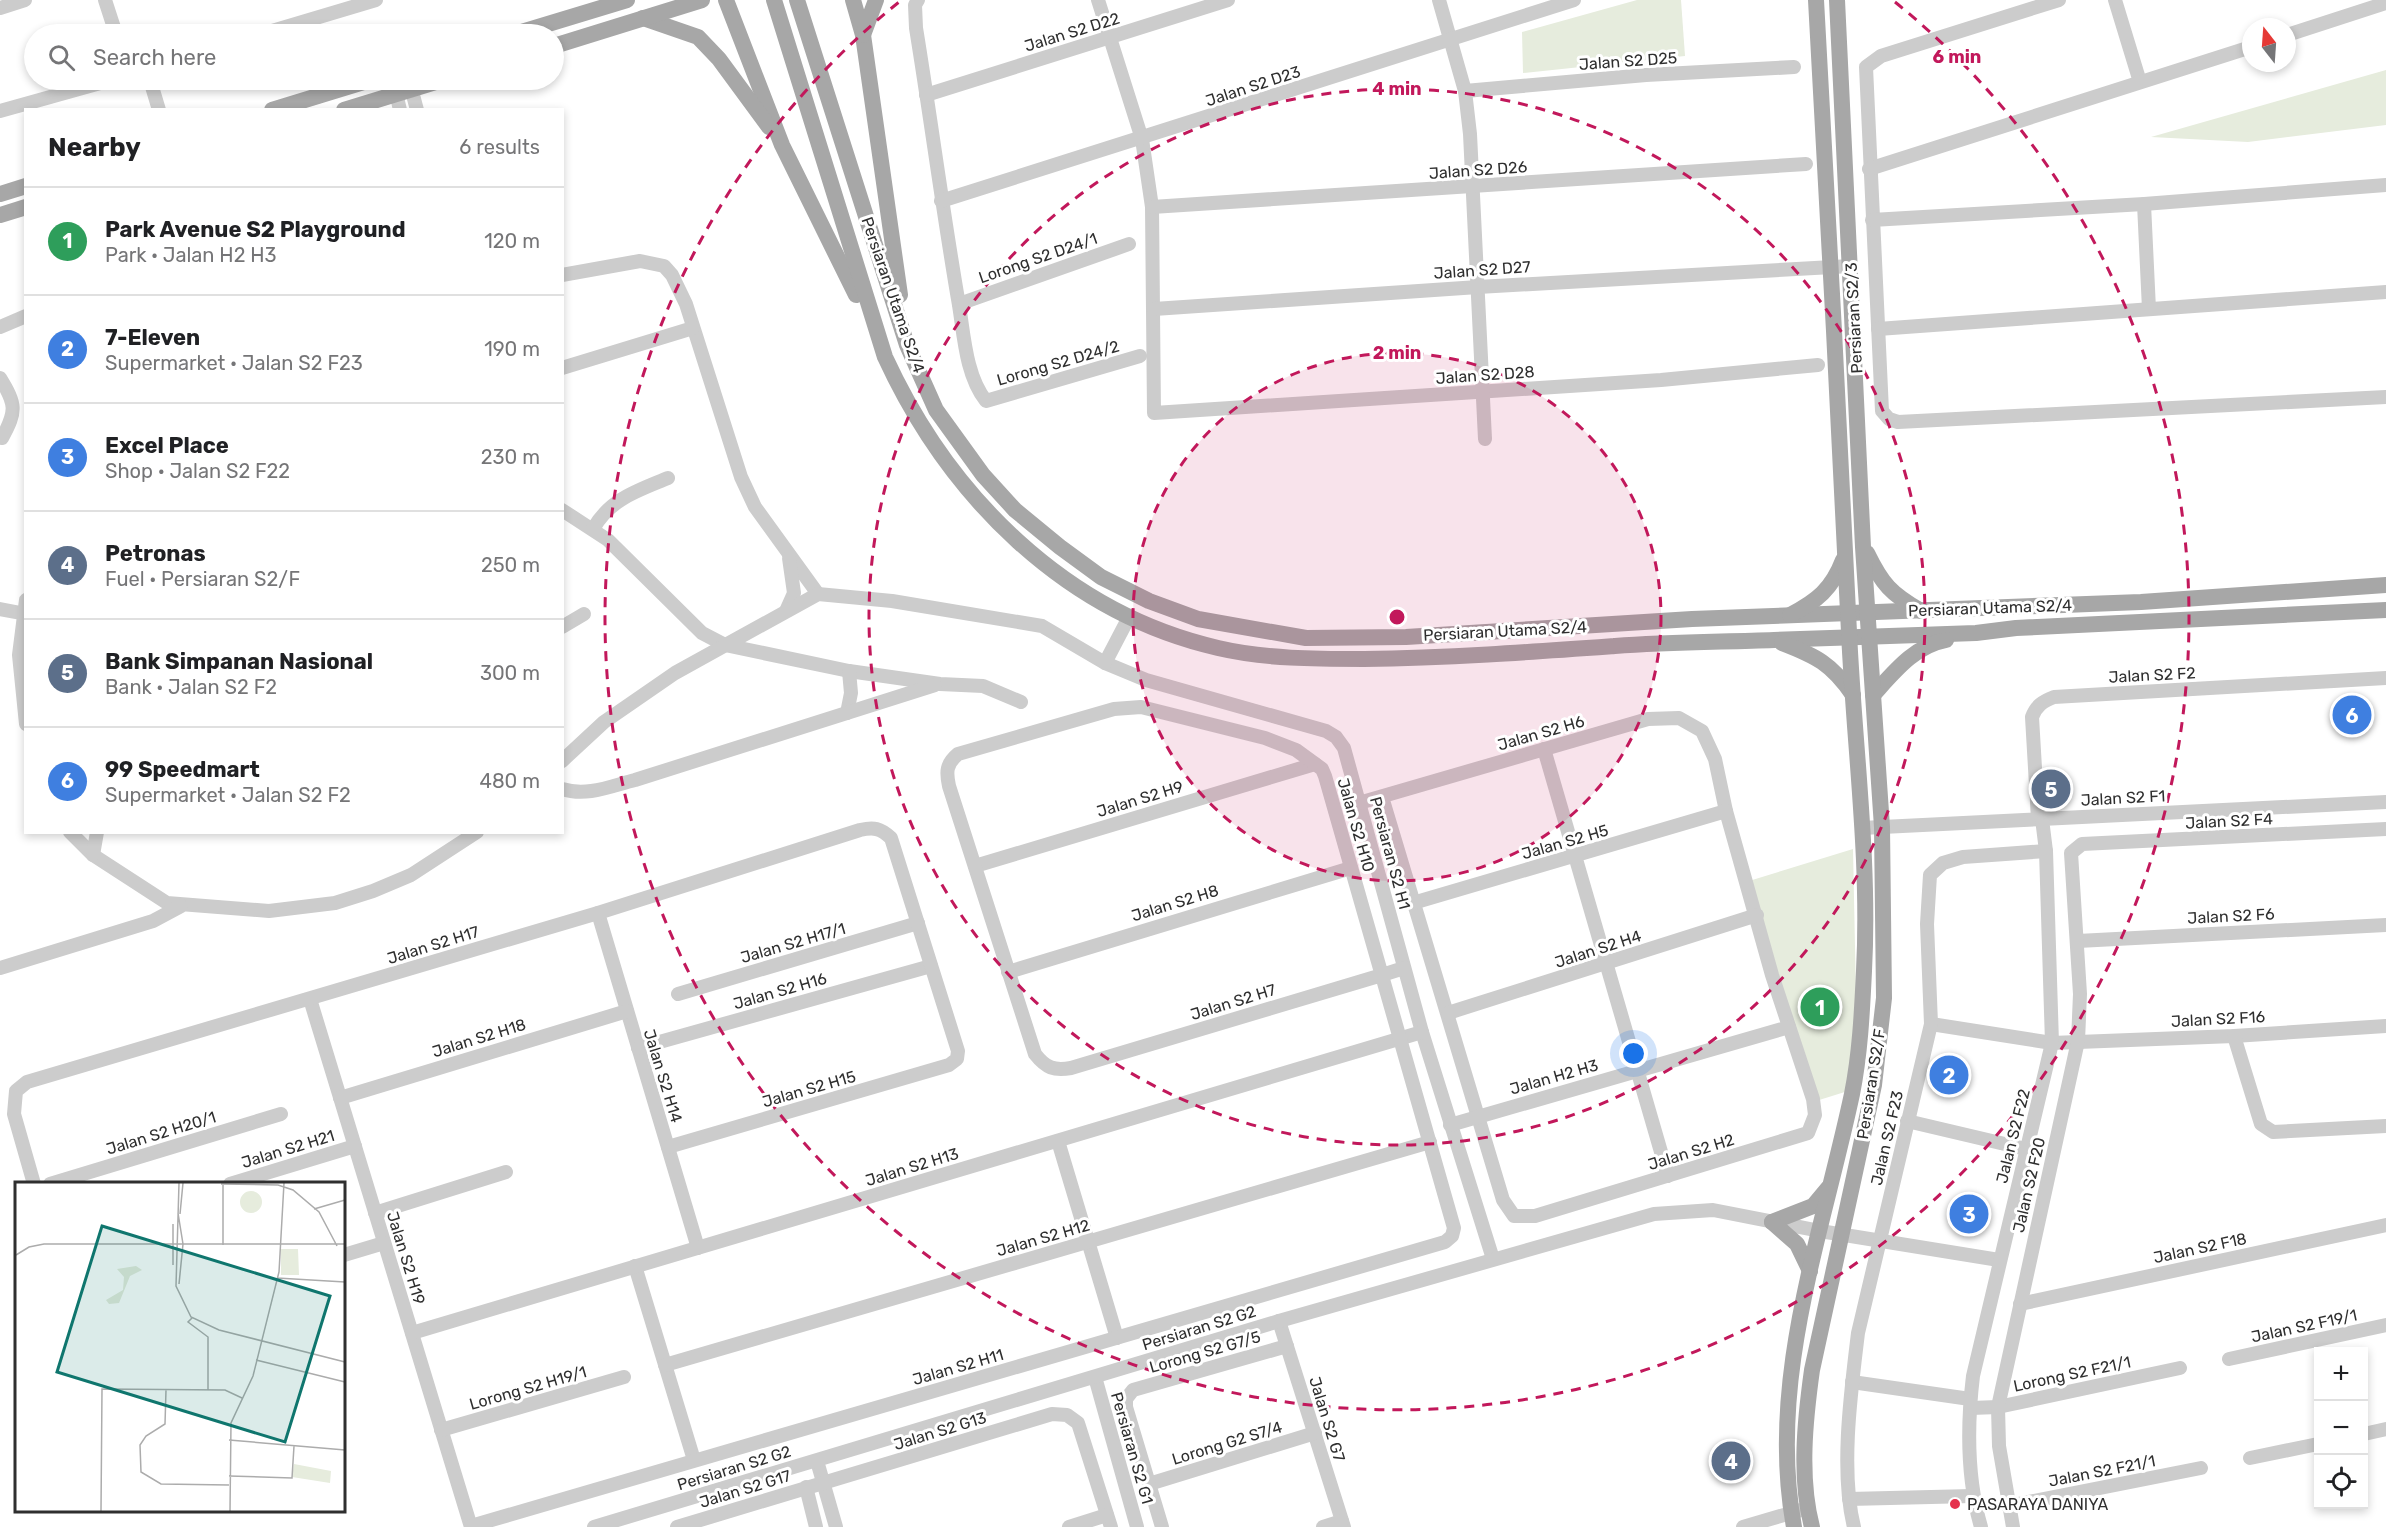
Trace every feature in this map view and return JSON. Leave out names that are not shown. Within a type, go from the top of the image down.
[{"type":"main road","points":[[548,24],[627,0]]},
{"type":"main road","points":[[564,43],[702,0]]},
{"type":"main road","points":[[726,0],[782,145],[878,335]]},
{"type":"main road","points":[[774,0],[885,357],[910,409],[948,466],[976,501],[1053,570],[1128,619],[1219,649],[1286,657],[1342,659],[1426,658],[1651,643],[1976,633]]},
{"type":"main road","name":"Persiaran Utama S2/4","points":[[797,0],[907,345],[936,410],[983,475],[1015,510],[1101,577],[1149,601],[1198,619],[1276,635],[1343,638],[2141,602],[2386,585]]},
{"type":"main road","points":[[853,0],[863,35],[907,345]]},
{"type":"main road","points":[[863,35],[876,0]]},
{"type":"main road","name":"Persiaran S2/F","points":[[1812,1527],[1798,1516],[1787,1451],[1791,1376],[1810,1271],[1852,1091],[1860,1043],[1865,945],[1862,828],[1849,637],[1833,267],[1816,0]]},
{"type":"main road","name":"Persiaran S2/3","points":[[1837,0],[1863,547],[1870,636]]},
{"type":"main road","points":[[643,18],[698,37],[719,59],[782,145]]},
{"type":"main road","points":[[279,108],[337,90]]},
{"type":"main road","points":[[350,108],[402,90]]},
{"type":"main road","points":[[0,194],[24,187]]},
{"type":"main road","points":[[0,215],[24,208]]},
{"type":"main road","points":[[1863,547],[1881,580],[1894,596],[1922,611]]},
{"type":"main road","points":[[1787,617],[1817,601],[1828,590],[1836,579],[1846,554]]},
{"type":"main road","name":"Persiaran Utama S2/4","points":[[1976,633],[2016,628],[2383,612]]},
{"type":"main road","points":[[1873,695],[1901,664],[1929,643],[1976,633]]},
{"type":"main road","name":"Persiaran S2/F","points":[[1798,1516],[1807,1406],[1840,1234],[1874,1085],[1884,998],[1882,827],[1870,636]]},
{"type":"main road","points":[[1776,640],[1826,663],[1839,675],[1854,696]]},
{"type":"main road","points":[[1810,1271],[1797,1244],[1772,1222],[1813,1206],[1830,1185]]},
{"type":"street","points":[[0,8],[25,0]]},
{"type":"street","points":[[105,0],[113,24]]},
{"type":"street","points":[[296,24],[376,0]]},
{"type":"street","points":[[918,0],[915,5],[916,28],[941,201],[959,304]]},
{"type":"street","points":[[1098,0],[1142,139],[1152,207],[1154,309]]},
{"type":"street","name":"Jalan S2 D22","points":[[926,95],[1228,0]]},
{"type":"street","points":[[1439,0],[1465,91],[1474,187],[1485,439]]},
{"type":"street","name":"Jalan S2 D23","points":[[941,201],[1301,89],[1449,38],[1574,0]]},
{"type":"street","points":[[2059,0],[1881,56],[1866,68],[1882,411],[1889,419],[1898,422],[2386,397]]},
{"type":"street","points":[[2115,0],[2140,82]]},
{"type":"street","points":[[2296,32],[2386,3]]},
{"type":"street","points":[[1869,169],[2242,50]]},
{"type":"street","name":"Jalan S2 D25","points":[[1465,91],[1646,75],[1794,67]]},
{"type":"street","points":[[0,111],[75,90]]},
{"type":"street","points":[[153,90],[158,108]]},
{"type":"street","points":[[402,90],[416,108]]},
{"type":"street","name":"Jalan S2 D26","points":[[1152,207],[1806,164]]},
{"type":"street","points":[[1872,220],[2144,204],[2386,185]]},
{"type":"street","points":[[2144,204],[2149,309]]},
{"type":"street","name":"Lorong S2 D24/1","points":[[959,304],[1129,244]]},
{"type":"street","points":[[564,275],[640,261],[664,266],[678,284],[741,477],[754,507],[818,594],[675,673],[604,722],[564,758]]},
{"type":"street","name":"Jalan S2 D27","points":[[1154,309],[1478,287],[1851,266]]},
{"type":"street","points":[[1878,329],[2386,292]]},
{"type":"street","name":"Lorong S2 D24/2","points":[[959,304],[966,353],[981,394],[986,401],[1140,356]]},
{"type":"street","name":"Jalan S2 D28","points":[[1154,309],[1154,413],[1661,380],[1818,365]]},
{"type":"street","points":[[0,327],[24,317]]},
{"type":"street","points":[[564,367],[693,328]]},
{"type":"street","points":[[0,378],[13,399],[13,418],[3,438]]},
{"type":"street","points":[[593,529],[601,515],[623,496],[668,478]]},
{"type":"street","points":[[564,511],[608,540],[702,633],[725,645],[849,671],[940,684],[983,686],[1021,702]]},
{"type":"street","points":[[784,613],[792,603],[794,594],[791,565],[786,550]]},
{"type":"street","name":"Persiaran S2 H1","points":[[818,594],[892,601],[1042,626],[1105,663],[1146,680],[1326,731],[1336,737],[1344,748],[1422,1032],[1493,1259]]},
{"type":"street","points":[[0,609],[24,609],[19,655],[24,704]]},
{"type":"street","points":[[564,626],[584,614]]},
{"type":"street","points":[[1105,663],[1128,619]]},
{"type":"street","points":[[847,713],[851,693],[849,671]]},
{"type":"street","name":"Jalan S2 F2","points":[[2040,819],[2032,717],[2035,710],[2054,697],[2386,678]]},
{"type":"street","points":[[564,790],[576,793],[593,791],[940,684]]},
{"type":"street","name":"Jalan S2 H10","points":[[1071,1068],[1058,1071],[1051,1069],[1035,1054],[946,773],[950,761],[958,754],[980,746],[1113,709],[1141,707],[1265,738],[1296,750],[1315,764],[1325,776],[1454,1228],[1452,1236]]},
{"type":"street","name":"Jalan S2 H6","points":[[1359,803],[1648,719],[1679,718],[1702,731],[1714,759],[1726,811],[1789,1027],[1813,1099]]},
{"type":"street","points":[[1544,749],[1668,1176]]},
{"type":"street","name":"Jalan S2 H9","points":[[975,866],[1315,764]]},
{"type":"street","points":[[1382,797],[1448,1013],[1473,1118]]},
{"type":"street","name":"Jalan S2 F1","points":[[1862,828],[2386,802]]},
{"type":"street","name":"Jalan S2 H5","points":[[1413,903],[1726,811]]},
{"type":"street","name":"Jalan S2 F22","points":[[1981,1527],[1972,1496],[1970,1403],[1999,1260],[2052,1043],[2046,852],[2040,819]]},
{"type":"street","name":"Jalan S2 H17","points":[[33,1182],[14,1114],[16,1091],[27,1082],[598,913],[860,830],[874,827],[883,830],[891,838],[918,923]]},
{"type":"street","name":"Jalan S2 F4","points":[[2075,848],[2082,844],[2386,829]]},
{"type":"street","points":[[72,834],[93,855],[167,903],[181,906],[269,911],[335,903],[373,891],[411,875],[474,834]]},
{"type":"street","points":[[93,855],[97,834]]},
{"type":"street","name":"Jalan S2 F20","points":[[2013,1527],[1999,1446],[1998,1407],[2078,1041],[2078,941],[2071,854],[2075,848]]},
{"type":"street","name":"Jalan S2 F23","points":[[1854,1527],[1849,1499],[1852,1382],[1858,1333],[1930,1024],[1927,912],[1930,875],[1943,863],[1963,857],[2046,852]]},
{"type":"street","name":"Jalan S2 H8","points":[[1008,972],[1351,868]]},
{"type":"street","points":[[0,968],[153,921],[181,906]]},
{"type":"street","name":"Jalan S2 H14","points":[[598,913],[698,1248]]},
{"type":"street","name":"Jalan S2 H4","points":[[1448,1013],[1757,915]]},
{"type":"street","points":[[918,923],[931,966]]},
{"type":"street","name":"Jalan S2 H17/1","points":[[678,994],[918,923]]},
{"type":"street","name":"Jalan S2 F6","points":[[2078,941],[2386,925]]},
{"type":"street","name":"Jalan S2 H16","points":[[638,1048],[931,966]]},
{"type":"street","name":"Jalan S2 H15","points":[[668,1147],[949,1065],[957,1059],[958,1051],[931,966]]},
{"type":"street","name":"Jalan S2 H7","points":[[1071,1068],[1404,968]]},
{"type":"street","name":"Jalan S2 H19","points":[[310,999],[471,1527]]},
{"type":"street","name":"Jalan S2 H18","points":[[340,1098],[627,1011]]},
{"type":"street","name":"Jalan S2 F16","points":[[1930,1024],[2052,1043],[2234,1036],[2386,1026]]},
{"type":"street","name":"Jalan H2 H3","points":[[1450,1125],[1789,1027]]},
{"type":"street","name":"Jalan S2 H13","points":[[412,1333],[1422,1032]]},
{"type":"street","points":[[2234,1036],[2261,1125],[2267,1130],[2273,1132],[2386,1126]]},
{"type":"street","name":"Jalan S2 H2","points":[[1473,1118],[1503,1200],[1514,1216],[1535,1216],[1808,1133],[1815,1115],[1813,1099]]},
{"type":"street","name":"Jalan S2 H20/1","points":[[57,1182],[280,1114]]},
{"type":"street","points":[[1907,1121],[2026,1149]]},
{"type":"street","points":[[1058,1141],[1118,1338]]},
{"type":"street","name":"Jalan S2 H12","points":[[665,1365],[1430,1142]]},
{"type":"street","name":"Jalan S2 H21","points":[[237,1182],[355,1146]]},
{"type":"street","points":[[375,1213],[506,1172]]},
{"type":"street","name":"Persiaran S2 G2","points":[[594,1527],[1279,1321],[1493,1259],[1665,1213],[1713,1210],[1820,1231],[1999,1260]]},
{"type":"street","name":"Jalan S2 F18","points":[[2020,1304],[2386,1225]]},
{"type":"street","name":"Jalan S2 H11","points":[[471,1527],[1445,1242],[1452,1236]]},
{"type":"street","points":[[345,1255],[384,1243]]},
{"type":"street","points":[[635,1266],[694,1460]]},
{"type":"street","name":"Jalan S2 G7","points":[[1279,1321],[1343,1524]]},
{"type":"street","name":"Jalan S2 F19/1","points":[[2229,1359],[2386,1325]]},
{"type":"street","name":"Lorong S2 G7/5","points":[[1149,1484],[1126,1407],[1126,1399],[1132,1390],[1287,1346]]},
{"type":"street","name":"Lorong S2 F21/1","points":[[1852,1382],[1998,1407],[2180,1368]]},
{"type":"street","name":"Lorong S2 H19/1","points":[[441,1430],[624,1377]]},
{"type":"street","name":"Persiaran S2 G1","points":[[1095,1377],[1137,1527]]},
{"type":"street","name":"Jalan S2 G13","points":[[822,1483],[1052,1414],[1067,1415],[1078,1423],[1109,1521]]},
{"type":"street","points":[[2368,1433],[2386,1429]]},
{"type":"street","name":"Lorong G2 S7/4","points":[[1149,1484],[1314,1433]]},
{"type":"street","points":[[2250,1458],[2314,1445]]},
{"type":"street","points":[[817,1461],[836,1527]]},
{"type":"street","name":"Jalan S2 F21/1","points":[[2008,1506],[2201,1468]]},
{"type":"street","name":"Jalan S2 G17","points":[[677,1527],[822,1483]]},
{"type":"street","points":[[1149,1484],[1162,1527]]},
{"type":"street","points":[[806,1488],[816,1527]]},
{"type":"street","points":[[1849,1499],[1972,1496]]},
{"type":"street","points":[[1743,1527],[1798,1516]]},
{"type":"street","points":[[1069,1527],[1109,1521]]},
{"type":"street","points":[[1323,1527],[1343,1524]]},
{"type":"green space","points":[[1637,0],[1681,0],[1685,56],[1523,73],[1522,32]]},
{"type":"green space","points":[[2386,70],[2386,125],[2248,142],[2151,137]]},
{"type":"green space","points":[[1853,849],[1857,1044],[1848,1091],[1816,1101],[1749,881]]},
{"type":"place","name":"99 Speedmart","points":[[2352,715]]},
{"type":"place","name":"Bank Simpanan Nasional","points":[[2051,789]]},
{"type":"place","name":"Park Avenue S2 Playground","points":[[1820,1007]]},
{"type":"place","name":"7-Eleven","points":[[1949,1075]]},
{"type":"place","name":"Excel Place","points":[[1969,1214]]},
{"type":"place","name":"Petronas","points":[[1731,1461]]},
{"type":"place","name":"PASARAYA DANIYA","points":[[1955,1504]]}]
